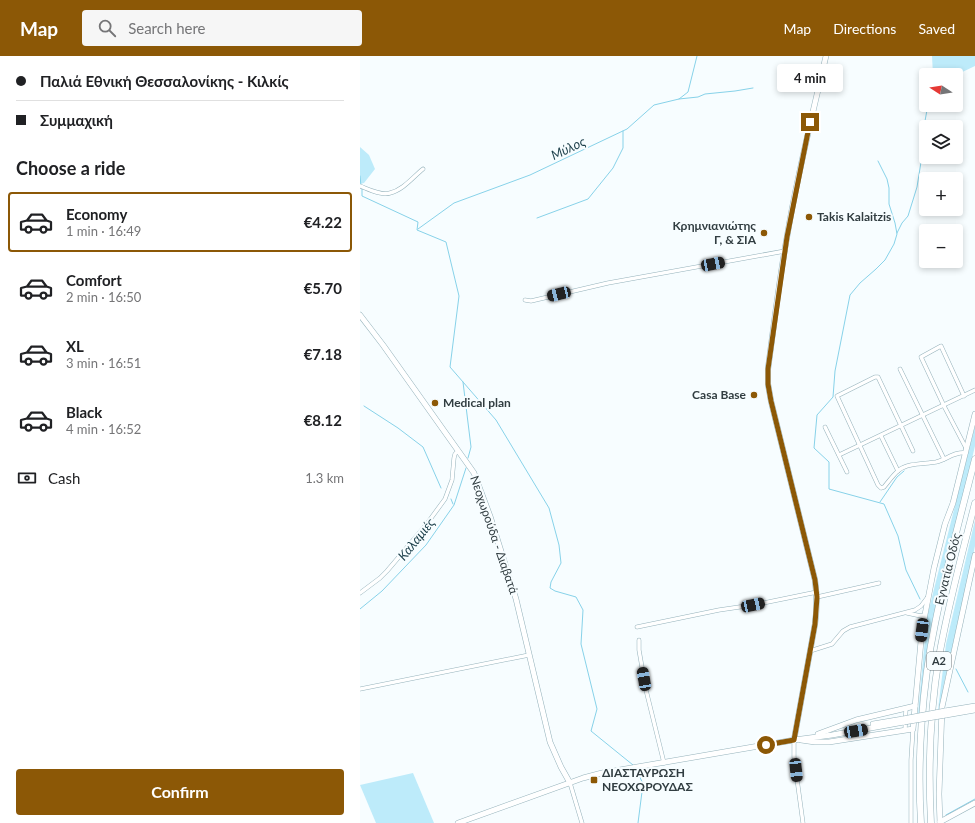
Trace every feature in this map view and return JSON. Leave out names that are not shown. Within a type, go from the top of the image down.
[{"type":"highway","name":"Εγνατία Οδός","points":[[920,823],[921,743],[929,660],[940,602],[975,459]]},
{"type":"highway","name":"Εγνατία Οδός","points":[[930,823],[930,743],[936,678],[950,603],[975,503]]},
{"type":"street","points":[[802,823],[794,757],[794,740],[816,618],[817,594],[815,580],[774,414],[768,384],[768,369],[785,251],[805,144],[826,56]]},
{"type":"street","points":[[362,187],[390,194],[403,186],[423,169]]},
{"type":"street","points":[[524,300],[531,301],[608,283],[785,251]]},
{"type":"street","name":"Νεοχωρούδα - Διαβατά","points":[[360,314],[384,345],[474,473],[485,500],[516,599],[550,742],[570,783]]},
{"type":"street","points":[[964,396],[941,346],[921,357],[966,451]]},
{"type":"street","points":[[900,369],[944,459]]},
{"type":"street","points":[[914,450],[878,377],[875,377],[837,396],[880,487],[884,487],[898,471],[903,468],[917,464],[935,462],[966,451]]},
{"type":"street","points":[[839,455],[975,390]]},
{"type":"street","points":[[911,823],[911,760],[913,729],[925,615],[938,553],[975,414]]},
{"type":"street","points":[[825,427],[847,472]]},
{"type":"street","points":[[881,436],[898,471]]},
{"type":"street","points":[[360,593],[387,571],[440,508],[448,493],[452,480],[454,458],[458,451]]},
{"type":"street","points":[[975,556],[942,707],[939,787],[940,823],[975,803]]},
{"type":"street","points":[[637,627],[719,610],[879,583]]},
{"type":"street","points":[[810,651],[832,644],[843,631],[850,627],[915,610],[921,606],[929,593]]},
{"type":"street","points":[[915,610],[925,615]]},
{"type":"street","points":[[906,613],[921,616],[925,615]]},
{"type":"street","points":[[639,640],[639,650],[646,690],[664,763]]},
{"type":"street","points":[[360,688],[529,655]]},
{"type":"street","points":[[808,737],[856,720],[915,706]]},
{"type":"street","points":[[946,713],[975,706]]},
{"type":"street","points":[[905,730],[906,708]]},
{"type":"street","points":[[458,823],[602,773],[808,737],[832,735],[904,720],[975,710]]},
{"type":"street","points":[[794,740],[822,743],[913,729]]},
{"type":"street","points":[[570,783],[582,823]]},
{"type":"shaded area","points":[[932,56],[975,56],[975,66],[963,72],[963,68],[933,68]]},
{"type":"shaded area","points":[[360,147],[369,155],[375,169],[364,183],[360,184]]},
{"type":"shaded area","points":[[975,426],[975,446],[933,619],[922,713],[918,713],[927,617]]},
{"type":"shaded area","points":[[975,520],[975,546],[943,688],[941,709],[938,710],[946,644]]},
{"type":"shaded area","points":[[413,773],[434,823],[376,823],[360,785]]},
{"type":"waterway","name":"Μύλος","points":[[418,229],[454,203],[530,175],[627,129],[654,105],[679,99],[688,92],[697,56]]},
{"type":"waterway","points":[[679,99],[753,88]]},
{"type":"waterway","points":[[897,233],[902,223],[908,216],[917,187],[921,162],[925,154],[925,121],[927,112]]},
{"type":"waterway","points":[[537,218],[588,199],[613,168],[623,148],[623,131]]},
{"type":"waterway","points":[[878,161],[887,179],[889,188],[889,204],[897,234],[894,244],[885,260],[860,283],[850,295],[835,371],[833,397],[817,415],[814,448],[829,462],[829,489],[884,504],[898,536],[906,570],[920,599]]},
{"type":"waterway","points":[[360,176],[361,186]]},
{"type":"waterway","points":[[362,189],[362,196],[418,222],[417,230],[446,242],[459,296],[450,367],[496,420],[549,508],[559,545],[561,563],[551,582],[550,588],[576,597],[583,610],[581,644],[597,709],[591,731],[633,765]]},
{"type":"waterway","name":"Καλαμιές","points":[[463,382],[471,447],[468,458]]},
{"type":"waterway","points":[[364,406],[398,428],[423,447],[441,488]]},
{"type":"waterway","name":"Καλαμιές","points":[[360,609],[382,591],[426,545],[454,505],[466,468]]},
{"type":"waterway","points":[[880,502],[897,477],[904,471]]},
{"type":"waterway","name":"Καλαμιές","points":[[451,499],[453,504]]},
{"type":"waterway","points":[[956,669],[968,692]]},
{"type":"waterway","points":[[638,773],[643,784],[638,823]]},
{"type":"waterway","points":[[946,815],[975,799]]},
{"type":"place","name":"Takis Kalaitzis","points":[[809,217]]},
{"type":"place","name":"Κρημνιανιώτης Γ, & ΣΙΑ","points":[[764,233]]},
{"type":"place","name":"Casa Base","points":[[754,395]]},
{"type":"place","name":"Medical plan","points":[[435,403]]},
{"type":"place","name":"ΔΙΑΣΤΑΥΡΩΣΗ ΝΕΟΧΩΡΟΥΔΑΣ","points":[[594,780]]},
{"type":"route","points":[[766,745],[794,740],[805,684],[817,606],[815,580],[771,401],[767,375],[787,237],[810,122]]}]
